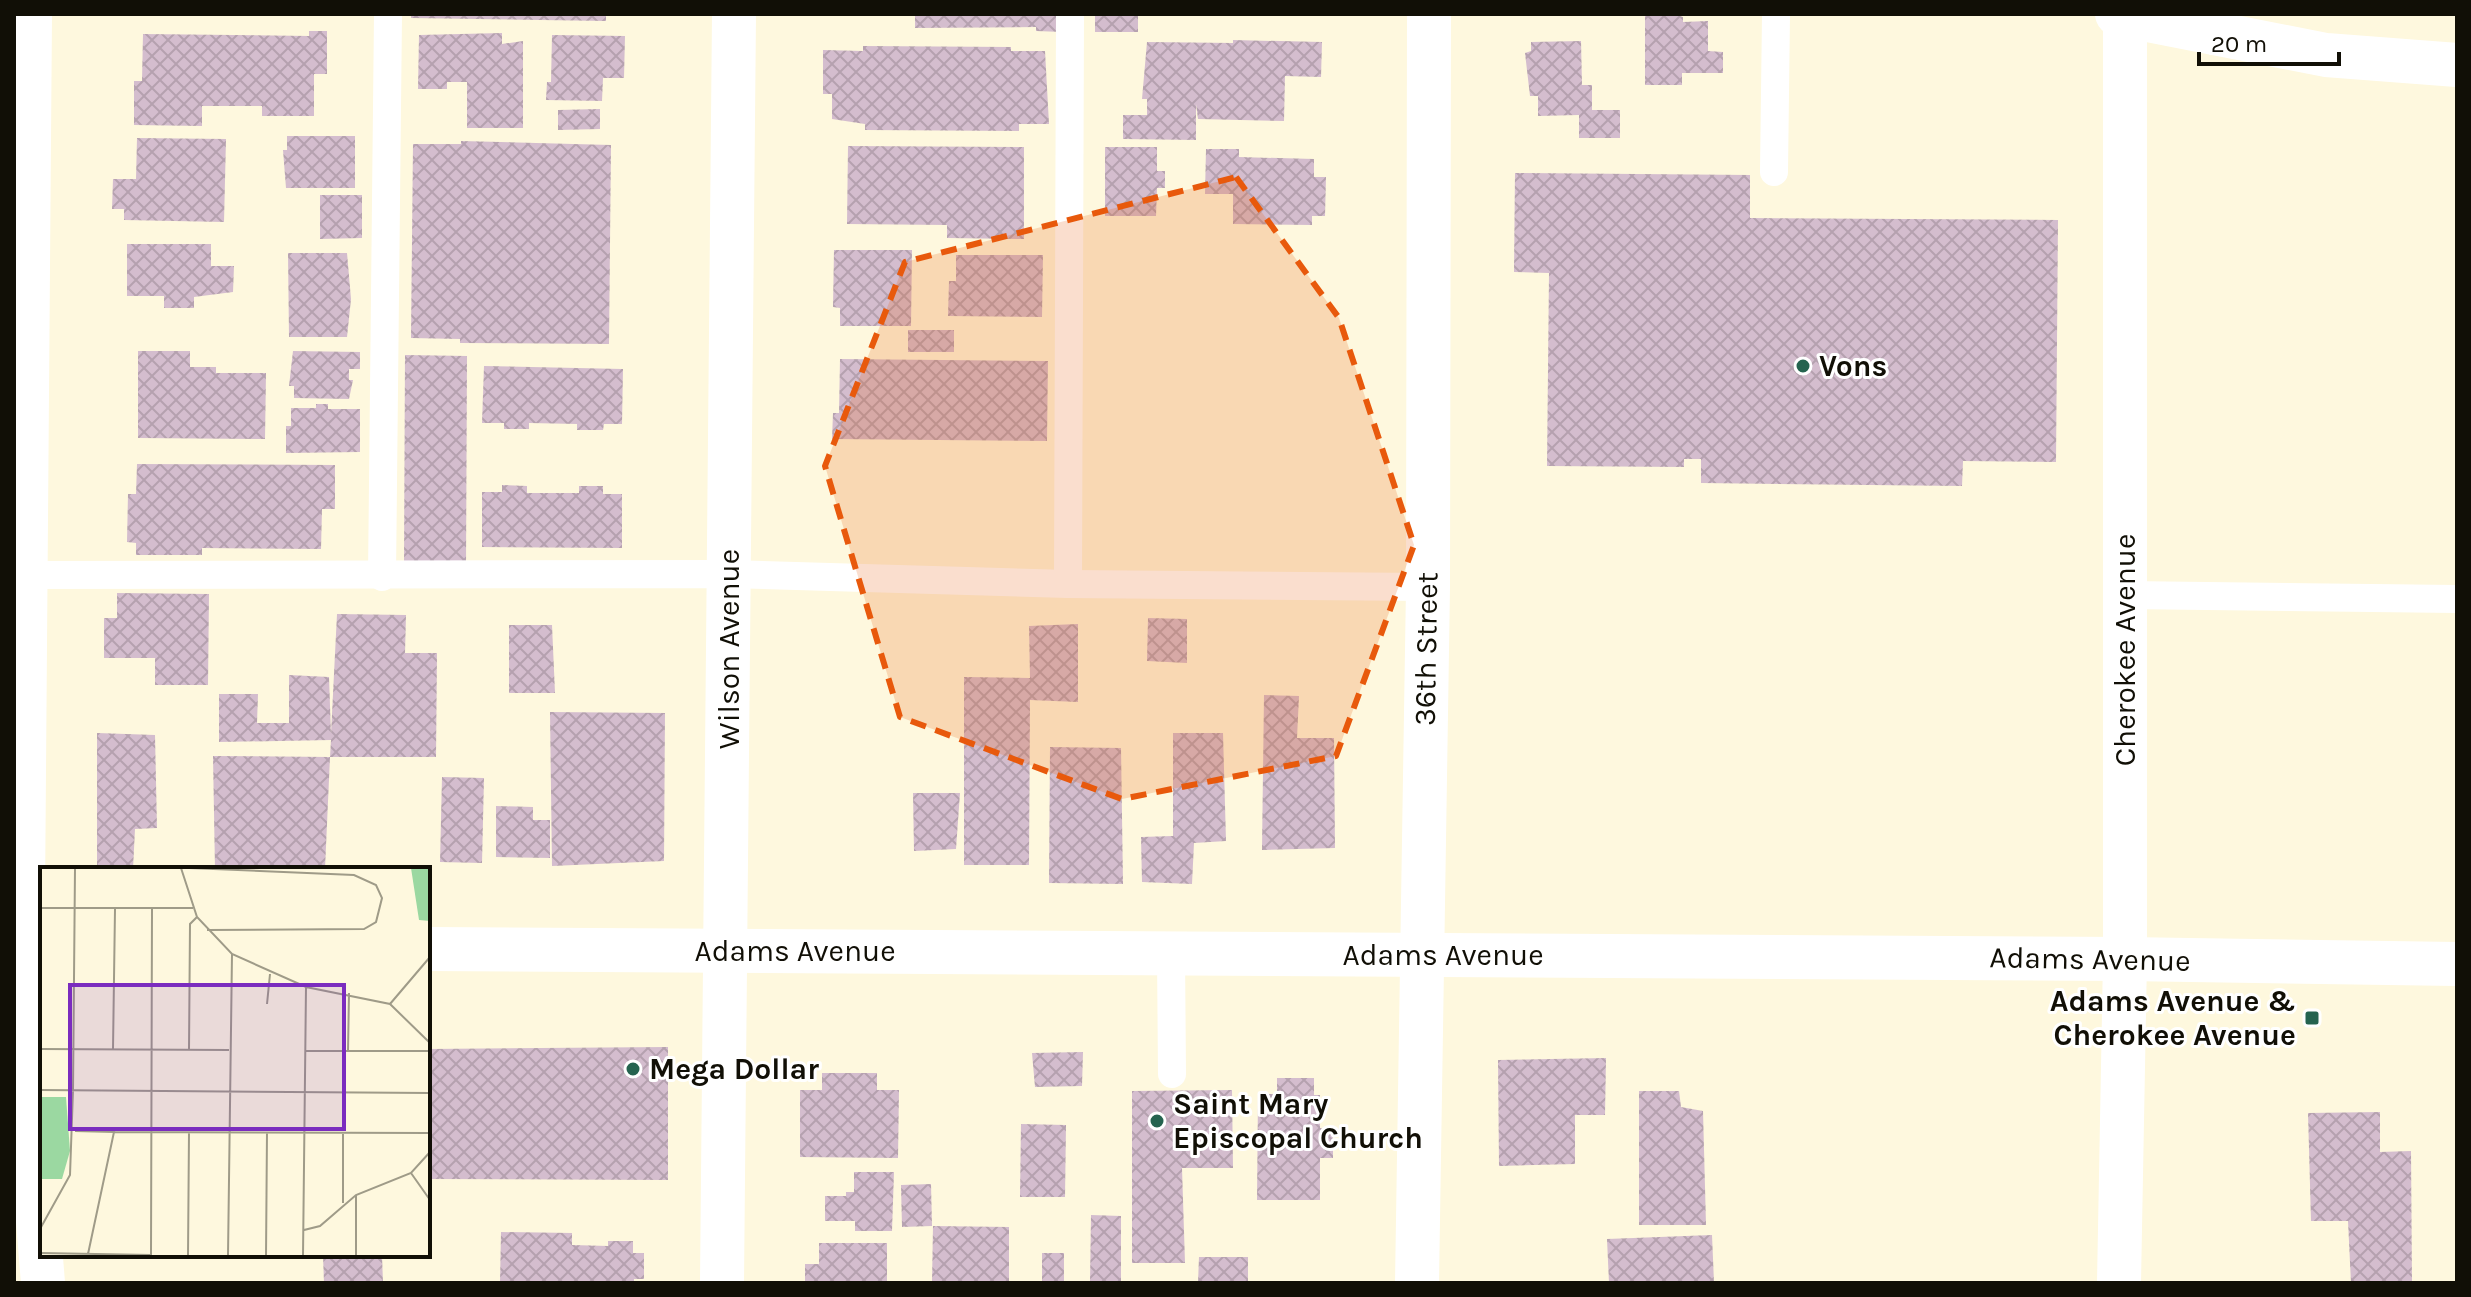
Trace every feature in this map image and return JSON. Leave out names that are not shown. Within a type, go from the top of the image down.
[{"type":"street","points":[[30,14],[19,575],[27,947],[22,1023],[40,1246]]},
{"type":"street","name":"Wilson Avenue","points":[[722,1283],[728,951],[734,14]]},
{"type":"street","name":"36th Street","points":[[1417,1283],[1419,955],[1428,587],[1429,14]]},
{"type":"street","points":[[2121,15],[2326,55],[2457,65]]},
{"type":"street","name":"Cherokee Avenue","points":[[2119,1283],[2125,959],[2121,15]]},
{"type":"street","name":"Adams Avenue","points":[[430,949],[2125,959],[2457,964]]},
{"type":"street","points":[[41,1257],[43,1283]]},
{"type":"lane","points":[[382,577],[388,14]]},
{"type":"lane","points":[[1068,584],[1070,14]]},
{"type":"lane","points":[[1774,172],[1776,14]]},
{"type":"lane","points":[[19,575],[382,577],[730,574],[1068,584],[1428,587]]},
{"type":"lane","points":[[2125,595],[2457,599]]},
{"type":"lane","points":[[1171,953],[1172,1074]]},
{"type":"highlighted area","points":[[1236,177],[1339,318],[1414,545],[1336,756],[1122,799],[900,717],[825,466],[905,262]]},
{"type":"building","points":[[411,14],[606,14],[606,21],[411,18]]},
{"type":"building","points":[[915,14],[1062,14],[1062,32],[1036,31],[1036,27],[915,28]]},
{"type":"building","points":[[1095,14],[1138,14],[1138,32],[1095,32]]},
{"type":"building","points":[[1645,14],[1674,14],[1683,17],[1683,22],[1708,21],[1708,51],[1723,52],[1723,73],[1682,73],[1682,85],[1645,85]]},
{"type":"building","points":[[309,31],[327,31],[327,74],[314,74],[314,116],[262,116],[262,106],[202,106],[202,126],[134,125],[134,81],[142,81],[143,34],[309,36]]},
{"type":"building","points":[[502,33],[502,44],[523,41],[523,128],[467,128],[467,82],[447,82],[447,89],[418,89],[419,35]]},
{"type":"building","points":[[552,35],[625,36],[624,78],[603,78],[602,101],[546,100],[547,82],[551,82]]},
{"type":"building","points":[[1233,40],[1322,42],[1321,77],[1285,76],[1284,121],[1198,119],[1196,104],[1196,140],[1123,139],[1123,115],[1147,115],[1147,99],[1142,99],[1147,42],[1233,43]]},
{"type":"building","points":[[1581,41],[1582,85],[1592,85],[1592,110],[1620,110],[1620,138],[1579,138],[1579,115],[1538,116],[1538,96],[1530,96],[1525,53],[1531,51],[1531,42]]},
{"type":"building","points":[[863,46],[1011,47],[1011,51],[1045,51],[1049,124],[1019,124],[1019,131],[865,130],[865,124],[832,119],[832,94],[823,94],[823,50],[863,51]]},
{"type":"building","points":[[600,109],[600,129],[558,130],[558,110]]},
{"type":"building","points":[[287,136],[355,136],[355,188],[286,188],[283,150],[287,150]]},
{"type":"building","points":[[137,138],[226,139],[224,222],[124,220],[124,209],[112,209],[113,179],[136,179]]},
{"type":"building","points":[[461,141],[611,145],[609,344],[460,343],[460,339],[411,338],[413,144],[461,144]]},
{"type":"building","points":[[848,146],[1024,147],[1024,239],[947,238],[947,225],[847,224]]},
{"type":"building","points":[[1105,147],[1157,147],[1157,171],[1165,171],[1165,188],[1157,188],[1156,216],[1105,216]]},
{"type":"building","points":[[1206,149],[1239,149],[1239,157],[1314,159],[1314,177],[1326,177],[1325,216],[1312,216],[1312,225],[1233,224],[1233,194],[1205,194]]},
{"type":"building","name":"Vons","points":[[1515,173],[1750,175],[1750,218],[2058,220],[2056,462],[1963,461],[1962,486],[1701,483],[1701,459],[1684,459],[1684,467],[1547,466],[1549,273],[1514,272]]},
{"type":"building","points":[[320,195],[362,195],[362,238],[320,239]]},
{"type":"building","points":[[127,244],[211,244],[211,266],[234,266],[233,292],[194,297],[194,308],[164,308],[164,296],[127,296]]},
{"type":"building","points":[[834,250],[912,250],[911,326],[840,326],[840,308],[833,307]]},
{"type":"building","points":[[288,253],[347,253],[351,299],[347,337],[289,337]]},
{"type":"building","points":[[956,255],[1043,255],[1042,317],[948,316],[949,281],[956,281]]},
{"type":"building","points":[[908,330],[954,330],[954,352],[908,352]]},
{"type":"building","points":[[138,351],[190,351],[190,367],[216,367],[216,373],[266,373],[265,439],[138,438]]},
{"type":"building","points":[[293,351],[360,352],[360,369],[349,369],[349,380],[353,380],[349,399],[294,398],[294,386],[289,386]]},
{"type":"building","points":[[405,355],[467,356],[466,567],[404,566]]},
{"type":"building","points":[[840,359],[1048,361],[1047,441],[832,439],[833,413],[839,413]]},
{"type":"building","points":[[484,366],[623,369],[622,424],[604,424],[603,430],[577,430],[577,424],[529,423],[529,429],[504,429],[504,423],[482,423]]},
{"type":"building","points":[[316,404],[328,404],[328,409],[360,409],[360,452],[286,453],[286,426],[291,426],[291,408],[316,408]]},
{"type":"building","points":[[137,464],[335,465],[335,509],[322,509],[321,549],[202,548],[202,555],[136,555],[136,543],[127,542],[128,494],[136,494]]},
{"type":"building","points":[[502,485],[527,486],[527,493],[579,493],[579,486],[603,486],[603,494],[622,494],[622,548],[482,547],[482,492],[502,492]]},
{"type":"building","points":[[117,593],[209,594],[208,685],[155,685],[155,658],[104,658],[104,618],[117,618]]},
{"type":"building","points":[[337,614],[406,615],[405,653],[437,653],[436,757],[330,757],[331,740],[219,742],[219,694],[258,694],[257,723],[289,723],[289,675],[329,677],[331,734]]},
{"type":"building","points":[[1148,618],[1187,619],[1187,663],[1147,661]]},
{"type":"building","points":[[1078,624],[1078,702],[1030,700],[1029,865],[964,865],[964,677],[1030,678],[1029,626]]},
{"type":"building","points":[[509,625],[552,625],[555,693],[509,693]]},
{"type":"building","points":[[1264,695],[1299,696],[1297,738],[1334,738],[1335,848],[1262,850]]},
{"type":"building","points":[[550,712],[665,713],[664,861],[552,866]]},
{"type":"building","points":[[97,733],[155,735],[157,828],[135,829],[133,867],[97,867]]},
{"type":"building","points":[[1173,733],[1223,733],[1226,841],[1194,843],[1192,884],[1142,882],[1141,837],[1173,836]]},
{"type":"building","points":[[1050,747],[1121,748],[1123,884],[1049,883]]},
{"type":"building","points":[[213,756],[330,757],[325,867],[215,867]]},
{"type":"building","points":[[442,777],[484,778],[482,863],[440,862]]},
{"type":"building","points":[[913,793],[960,793],[956,849],[914,851]]},
{"type":"building","points":[[496,806],[533,807],[533,820],[550,820],[550,858],[496,857]]},
{"type":"building","points":[[668,1047],[668,1180],[430,1179],[430,1049]]},
{"type":"building","points":[[1083,1052],[1082,1086],[1035,1087],[1032,1053]]},
{"type":"building","points":[[1606,1058],[1605,1115],[1575,1115],[1575,1164],[1499,1166],[1498,1060]]},
{"type":"building","points":[[822,1073],[877,1073],[877,1090],[899,1090],[898,1158],[800,1157],[800,1090],[822,1090]]},
{"type":"building","points":[[1277,1078],[1314,1078],[1314,1095],[1320,1095],[1320,1128],[1333,1129],[1333,1158],[1320,1158],[1320,1200],[1257,1200],[1258,1094],[1277,1094]]},
{"type":"building","points":[[1232,1090],[1233,1168],[1182,1168],[1185,1263],[1132,1263],[1132,1091]]},
{"type":"building","points":[[1639,1091],[1679,1091],[1681,1107],[1703,1111],[1706,1225],[1639,1225]]},
{"type":"building","points":[[2380,1112],[2380,1152],[2411,1151],[2412,1283],[2351,1283],[2348,1221],[2311,1221],[2308,1113]]},
{"type":"building","points":[[1021,1124],[1066,1125],[1065,1197],[1020,1197]]},
{"type":"building","points":[[854,1172],[894,1172],[892,1231],[855,1231],[855,1221],[825,1221],[825,1196],[846,1196],[846,1192],[854,1192]]},
{"type":"building","points":[[931,1184],[932,1226],[902,1227],[901,1185]]},
{"type":"building","points":[[1091,1215],[1121,1216],[1121,1283],[1090,1283]]},
{"type":"building","points":[[933,1226],[1009,1227],[1009,1283],[932,1283]]},
{"type":"building","points":[[501,1232],[572,1233],[572,1245],[608,1246],[608,1241],[633,1241],[633,1253],[644,1253],[644,1279],[634,1279],[634,1283],[500,1283]]},
{"type":"building","points":[[1712,1235],[1714,1283],[1609,1283],[1607,1239]]},
{"type":"building","points":[[819,1243],[887,1243],[887,1283],[805,1283],[805,1264],[819,1264]]},
{"type":"building","points":[[1042,1253],[1064,1253],[1064,1283],[1042,1283]]},
{"type":"building","points":[[323,1257],[382,1257],[383,1283],[324,1283]]},
{"type":"building","points":[[1199,1257],[1248,1257],[1248,1283],[1198,1283]]},
{"type":"place","name":"Vons","points":[[1803,366]]},
{"type":"place","name":"Adams Avenue & Cherokee Avenue","points":[[2312,1018]]},
{"type":"place","name":"Mega Dollar","points":[[633,1069]]},
{"type":"place","name":"Saint Mary Episcopal Church","points":[[1157,1121]]}]
